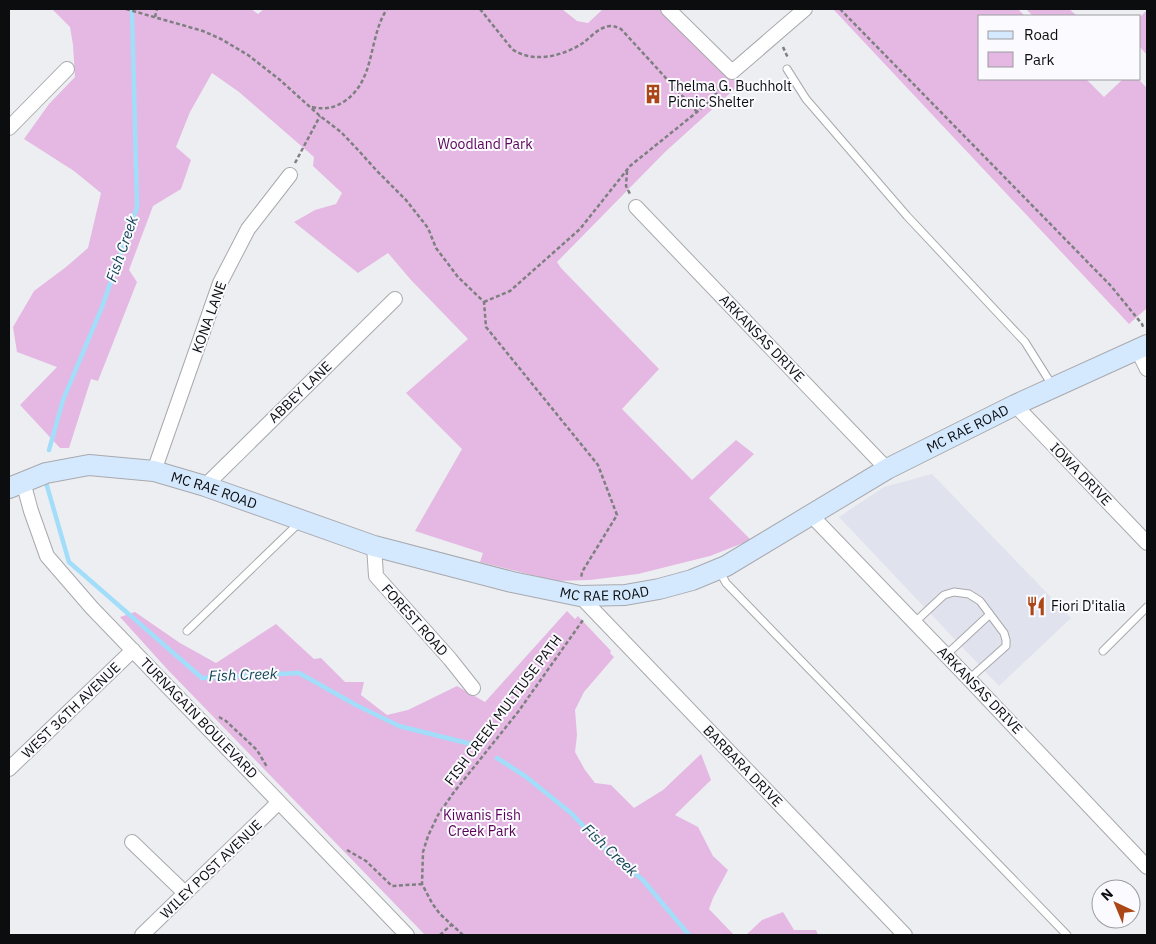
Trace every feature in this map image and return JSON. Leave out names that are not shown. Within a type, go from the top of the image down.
[{"type":"street","points":[[668,9],[732,72],[805,9]]},
{"type":"street","points":[[9,128],[67,69]]},
{"type":"street","name":"KONA LANE","points":[[154,472],[220,283],[248,229],[290,175]]},
{"type":"street","name":"ARKANSAS DRIVE","points":[[636,207],[887,469]]},
{"type":"street","name":"ABBEY LANE","points":[[205,486],[395,299]]},
{"type":"street","points":[[1144,343],[1147,369]]},
{"type":"street","name":"MC RAE ROAD","points":[[15,485],[46,473],[89,465],[154,472],[205,486],[374,546],[512,582],[583,597],[625,595],[659,589],[692,580],[726,566],[887,469],[1144,343]]},
{"type":"street","name":"IOWA DRIVE","points":[[1016,405],[1147,543]]},
{"type":"street","name":"TURNAGAIN BOULEVARD","points":[[15,485],[25,489],[47,556],[92,608],[407,935]]},
{"type":"street","name":"ARKANSAS DRIVE","points":[[810,514],[1147,867]]},
{"type":"street","name":"FOREST ROAD","points":[[374,546],[376,576],[450,659],[473,688]]},
{"type":"street","name":"BARBARA DRIVE","points":[[583,597],[905,935]]},
{"type":"street","name":"WEST 36TH AVENUE","points":[[9,769],[134,650]]},
{"type":"street","name":"WILEY POST AVENUE","points":[[142,935],[279,802]]},
{"type":"street","points":[[132,842],[185,893]]},
{"type":"lane","points":[[787,69],[806,99],[907,216],[1025,342],[1053,388]]},
{"type":"lane","points":[[187,631],[302,520]]},
{"type":"lane","points":[[719,569],[726,583],[1067,935]]},
{"type":"lane","points":[[915,622],[944,595],[954,592],[970,594],[980,601],[1004,633],[1006,646],[969,679]]},
{"type":"lane","points":[[1103,651],[1147,607]]},
{"type":"lane","points":[[946,655],[989,615]]},
{"type":"path","points":[[126,9],[203,31],[221,39],[263,66],[340,132],[406,200],[428,228],[436,248],[458,277],[484,302],[510,291],[580,230],[630,166],[711,100],[732,72]]},
{"type":"path","points":[[155,17],[157,9]]},
{"type":"path","points":[[310,107],[332,108],[349,98],[357,90],[367,71],[379,26],[387,9]]},
{"type":"path","points":[[480,9],[512,49],[531,57],[562,54],[583,43],[604,28],[610,26],[621,29],[697,112]]},
{"type":"path","points":[[840,9],[1111,286],[1142,324],[1144,343]]},
{"type":"path","points":[[769,40],[784,47],[788,57],[787,69]]},
{"type":"path","points":[[290,175],[320,116]]},
{"type":"path","points":[[627,170],[626,186],[636,207]]},
{"type":"path","name":"FISH CREEK MULTIUSE PATH","points":[[422,884],[423,852],[438,815],[518,712],[583,597],[582,572],[617,515],[598,465],[486,327],[484,302]]},
{"type":"path","points":[[219,717],[226,721],[257,750],[272,772]]},
{"type":"path","points":[[341,844],[348,851],[366,861],[392,886],[422,884],[440,914],[463,935]]},
{"type":"path","points":[[440,935],[452,925]]},
{"type":"shaded area","points":[[932,474],[1071,618],[999,686],[839,517],[884,487]]},
{"type":"green space","name":"Woodland Park","points":[[52,9],[251,9],[258,14],[264,9],[562,9],[577,21],[588,23],[603,9],[661,9],[739,85],[665,152],[557,262],[659,369],[622,409],[692,480],[736,440],[754,454],[709,498],[751,540],[710,556],[638,574],[590,580],[556,581],[480,562],[483,553],[415,531],[462,449],[406,393],[468,339],[411,280],[388,253],[358,273],[294,222],[315,210],[336,204],[342,193],[313,166],[314,157],[239,92],[212,73],[190,112],[176,147],[191,160],[181,189],[153,206],[129,270],[137,282],[98,381],[91,379],[69,448],[60,448],[20,405],[57,367],[17,352],[13,327],[34,291],[88,248],[101,193],[74,171],[24,139],[49,104],[75,77],[70,27]]},
{"type":"green space","points":[[833,9],[1018,9],[1024,15],[978,15],[978,80],[1087,80],[1104,97],[1122,80],[1139,80],[1147,88],[1147,308],[1129,324]]},
{"type":"green space","points":[[1026,9],[1069,9],[1076,15],[1032,15]]},
{"type":"green space","points":[[1147,10],[1147,55],[1141,48],[1141,16]]},
{"type":"green space","name":"Kiwanis Fish Creek Park","points":[[567,611],[575,619],[578,616],[611,651],[610,653],[614,657],[584,692],[575,710],[577,735],[575,752],[595,783],[611,785],[634,808],[663,790],[701,754],[711,780],[675,815],[698,827],[713,856],[728,870],[709,909],[734,935],[425,935],[167,669],[120,617],[135,612],[180,643],[216,663],[276,624],[314,659],[321,658],[345,682],[364,682],[361,695],[387,715],[408,710],[457,686],[485,702]]},
{"type":"green space","points":[[783,912],[794,930],[816,930],[818,935],[746,935],[762,920]]},
{"type":"waterway","name":"Fish Creek","points":[[49,450],[63,400],[102,307],[137,207],[132,9]]},
{"type":"waterway","name":"Fish Creek","points":[[45,479],[69,562],[202,678],[299,673],[356,705],[399,726],[479,747]]},
{"type":"waterway","name":"Fish Creek","points":[[497,758],[525,776],[571,813],[615,859],[642,879],[689,935]]},
{"type":"place","name":"Thelma G. Buchholt Picnic Shelter","points":[[653,94]]},
{"type":"place","name":"Fiori D'italia","points":[[1036,606]]}]
